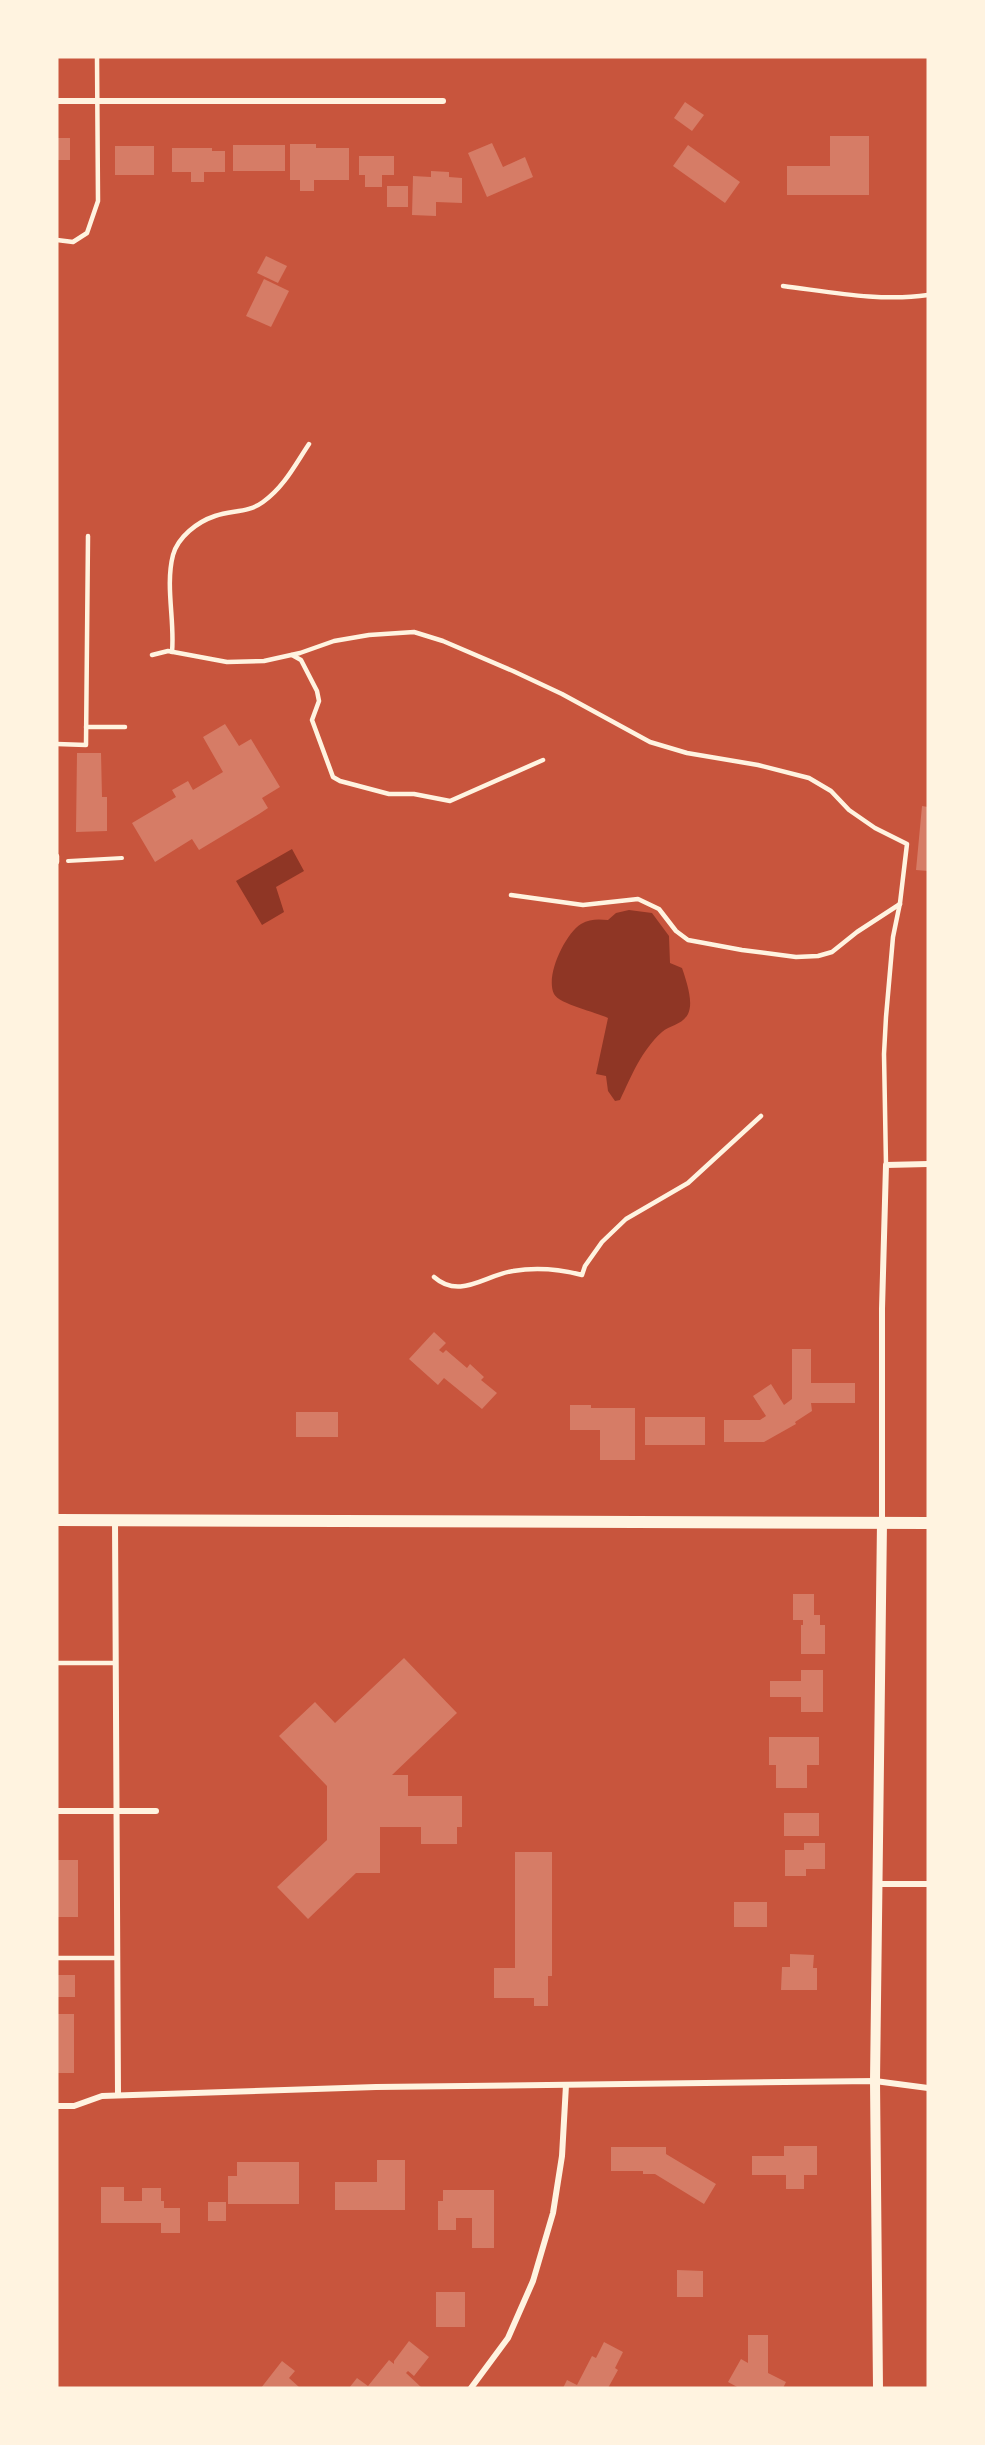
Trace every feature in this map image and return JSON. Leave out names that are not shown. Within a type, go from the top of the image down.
[{"type":"main road","points":[[57,1520],[928,1523]]},
{"type":"street","points":[[57,100],[443,100]]},
{"type":"street","points":[[878,2388],[875,2081],[882,1522],[882,1309],[886,1165],[928,1164]]},
{"type":"street","points":[[114,1520],[118,2095]]},
{"type":"street","points":[[57,1811],[156,1811]]},
{"type":"street","points":[[877,1884],[928,1884]]},
{"type":"street","points":[[57,2106],[74,2106],[102,2096],[118,2095],[375,2087],[875,2081],[928,2088]]},
{"type":"street","points":[[471,2388],[508,2338],[533,2281],[553,2213],[562,2156],[566,2085]]},
{"type":"lane","points":[[57,240],[73,242],[87,233],[98,201],[97,57]]},
{"type":"lane","points":[[783,286],[861,296],[928,295]]},
{"type":"lane","points":[[172,652],[171,570],[177,543],[192,529],[215,516],[252,509],[263,502],[284,483],[309,444]]},
{"type":"lane","points":[[57,744],[86,745],[88,536]]},
{"type":"lane","points":[[152,655],[172,652],[227,662],[264,661],[292,655],[334,641],[369,635],[414,632],[443,641],[513,671],[562,694],[650,742],[687,753],[758,765],[809,778],[831,791],[849,810],[875,828],[906,844],[900,903],[893,937],[886,1017],[884,1054],[886,1165]]},
{"type":"lane","points":[[292,655],[301,660],[317,691],[319,701],[312,720],[333,777],[340,781],[390,794],[414,794],[450,801],[543,760]]},
{"type":"lane","points":[[86,727],[125,727]]},
{"type":"lane","points":[[511,895],[583,905],[638,899],[659,909],[676,931],[688,940],[796,957],[818,956],[832,952],[900,903]]},
{"type":"lane","points":[[434,1277],[442,1284],[459,1288],[510,1271],[534,1268],[558,1269],[582,1275],[585,1266],[602,1242],[626,1219],[687,1183],[761,1116]]},
{"type":"lane","points":[[57,1663],[116,1663]]},
{"type":"lane","points":[[57,1958],[117,1958]]},
{"type":"path","points":[[57,860],[122,858]]},
{"type":"shaded area","points":[[292,849],[304,871],[276,887],[284,912],[262,925],[236,881]]},
{"type":"shaded area","points":[[629,910],[652,913],[669,936],[670,963],[682,968],[689,991],[690,1009],[685,1018],[662,1032],[648,1047],[620,1100],[615,1101],[608,1091],[606,1076],[596,1074],[608,1018],[557,998],[552,986],[552,977],[558,956],[575,929],[587,921],[608,920],[616,913]]},
{"type":"building","points":[[685,102],[704,115],[692,131],[674,118]]},
{"type":"building","points":[[830,136],[869,136],[869,195],[787,195],[787,166],[830,166]]},
{"type":"building","points":[[57,138],[70,138],[70,160],[57,160]]},
{"type":"building","points":[[492,143],[503,167],[525,157],[533,177],[487,197],[468,153]]},
{"type":"building","points":[[290,144],[316,144],[316,148],[349,148],[349,180],[314,180],[314,191],[300,191],[300,180],[290,180]]},
{"type":"building","points":[[233,145],[285,145],[285,171],[233,171]]},
{"type":"building","points":[[688,145],[740,182],[725,203],[673,166]]},
{"type":"building","points":[[115,146],[154,146],[154,175],[115,175]]},
{"type":"building","points":[[172,148],[212,148],[212,151],[225,151],[225,172],[204,172],[204,182],[191,182],[191,172],[172,172]]},
{"type":"building","points":[[359,156],[394,156],[394,175],[382,175],[382,187],[365,187],[365,175],[359,175]]},
{"type":"building","points":[[431,171],[449,172],[449,177],[462,178],[462,203],[436,202],[436,216],[412,215],[413,176],[431,177]]},
{"type":"building","points":[[387,186],[408,186],[408,207],[387,207]]},
{"type":"building","points":[[266,256],[287,266],[278,283],[257,273]]},
{"type":"building","points":[[264,279],[289,291],[271,327],[246,316]]},
{"type":"building","points":[[225,724],[239,746],[251,739],[280,787],[262,798],[268,808],[199,850],[192,839],[155,862],[132,823],[176,797],[172,790],[188,781],[193,790],[223,772],[203,737]]},
{"type":"building","points":[[77,753],[101,753],[102,797],[107,797],[107,831],[76,832]]},
{"type":"building","points":[[922,806],[928,807],[928,871],[916,870]]},
{"type":"building","points":[[434,1332],[446,1343],[439,1350],[443,1353],[446,1350],[467,1368],[470,1364],[484,1377],[481,1380],[497,1393],[482,1409],[444,1378],[438,1385],[409,1359]]},
{"type":"building","points":[[792,1349],[811,1349],[811,1383],[855,1383],[855,1403],[811,1403],[812,1411],[795,1422],[796,1424],[764,1442],[724,1442],[724,1420],[760,1420],[766,1416],[753,1396],[771,1384],[784,1405],[792,1399]]},
{"type":"building","points":[[570,1405],[591,1405],[591,1408],[635,1408],[635,1460],[600,1460],[600,1430],[570,1430]]},
{"type":"building","points":[[296,1412],[338,1412],[338,1437],[296,1437]]},
{"type":"building","points":[[645,1417],[705,1417],[705,1445],[645,1445]]},
{"type":"building","points":[[793,1594],[814,1594],[814,1615],[820,1615],[820,1625],[825,1625],[825,1654],[801,1654],[803,1620],[793,1620]]},
{"type":"building","points":[[404,1658],[457,1713],[392,1775],[408,1775],[408,1796],[462,1796],[462,1827],[457,1827],[457,1844],[421,1844],[421,1827],[380,1827],[380,1873],[356,1873],[308,1919],[277,1887],[327,1840],[327,1786],[279,1736],[315,1702],[335,1723]]},
{"type":"building","points":[[801,1670],[823,1670],[823,1712],[801,1712],[801,1697],[770,1697],[770,1681],[801,1681]]},
{"type":"building","points":[[769,1737],[819,1737],[819,1765],[807,1765],[807,1788],[776,1788],[776,1765],[769,1765]]},
{"type":"building","points":[[784,1813],[819,1813],[819,1836],[784,1836]]},
{"type":"building","points":[[804,1843],[825,1843],[825,1869],[806,1869],[806,1876],[785,1876],[785,1850],[804,1850]]},
{"type":"building","points":[[515,1852],[552,1852],[552,1976],[548,1976],[548,2006],[534,2006],[534,1998],[494,1998],[494,1968],[515,1968]]},
{"type":"building","points":[[57,1860],[78,1860],[78,1917],[57,1917]]},
{"type":"building","points":[[734,1902],[767,1902],[767,1927],[734,1927]]},
{"type":"building","points":[[790,1954],[814,1955],[813,1968],[817,1968],[817,1990],[781,1990],[782,1967],[790,1967]]},
{"type":"building","points":[[57,1975],[75,1975],[75,1997],[57,1997]]},
{"type":"building","points":[[57,2014],[74,2014],[74,2073],[57,2073]]},
{"type":"building","points":[[784,2146],[817,2146],[817,2175],[804,2175],[804,2189],[786,2189],[786,2175],[752,2175],[752,2156],[784,2156]]},
{"type":"building","points":[[611,2147],[666,2147],[666,2154],[716,2184],[704,2204],[655,2174],[643,2174],[643,2171],[611,2171]]},
{"type":"building","points":[[377,2160],[405,2160],[405,2210],[335,2210],[335,2182],[377,2182]]},
{"type":"building","points":[[237,2162],[299,2162],[299,2204],[228,2204],[228,2176],[237,2176]]},
{"type":"building","points":[[101,2187],[124,2187],[124,2201],[142,2201],[142,2188],[161,2188],[161,2201],[164,2201],[164,2208],[180,2208],[180,2233],[161,2233],[161,2223],[101,2223]]},
{"type":"building","points":[[443,2190],[494,2190],[494,2248],[472,2248],[472,2218],[456,2218],[456,2230],[438,2230],[438,2201],[443,2201]]},
{"type":"building","points":[[208,2202],[226,2202],[226,2221],[208,2221]]},
{"type":"building","points":[[677,2270],[703,2271],[703,2297],[677,2297]]},
{"type":"building","points":[[436,2292],[465,2292],[465,2327],[436,2327]]},
{"type":"building","points":[[748,2335],[768,2335],[768,2373],[786,2382],[783,2388],[739,2388],[728,2382],[741,2359],[748,2363]]},
{"type":"building","points":[[409,2341],[429,2357],[414,2376],[408,2371],[406,2373],[422,2388],[349,2388],[357,2378],[368,2386],[389,2360],[394,2364]]},
{"type":"building","points":[[604,2342],[623,2352],[615,2368],[618,2370],[608,2388],[563,2388],[567,2380],[577,2385],[592,2356],[596,2358]]},
{"type":"building","points":[[282,2361],[295,2371],[289,2378],[299,2387],[261,2388]]}]
